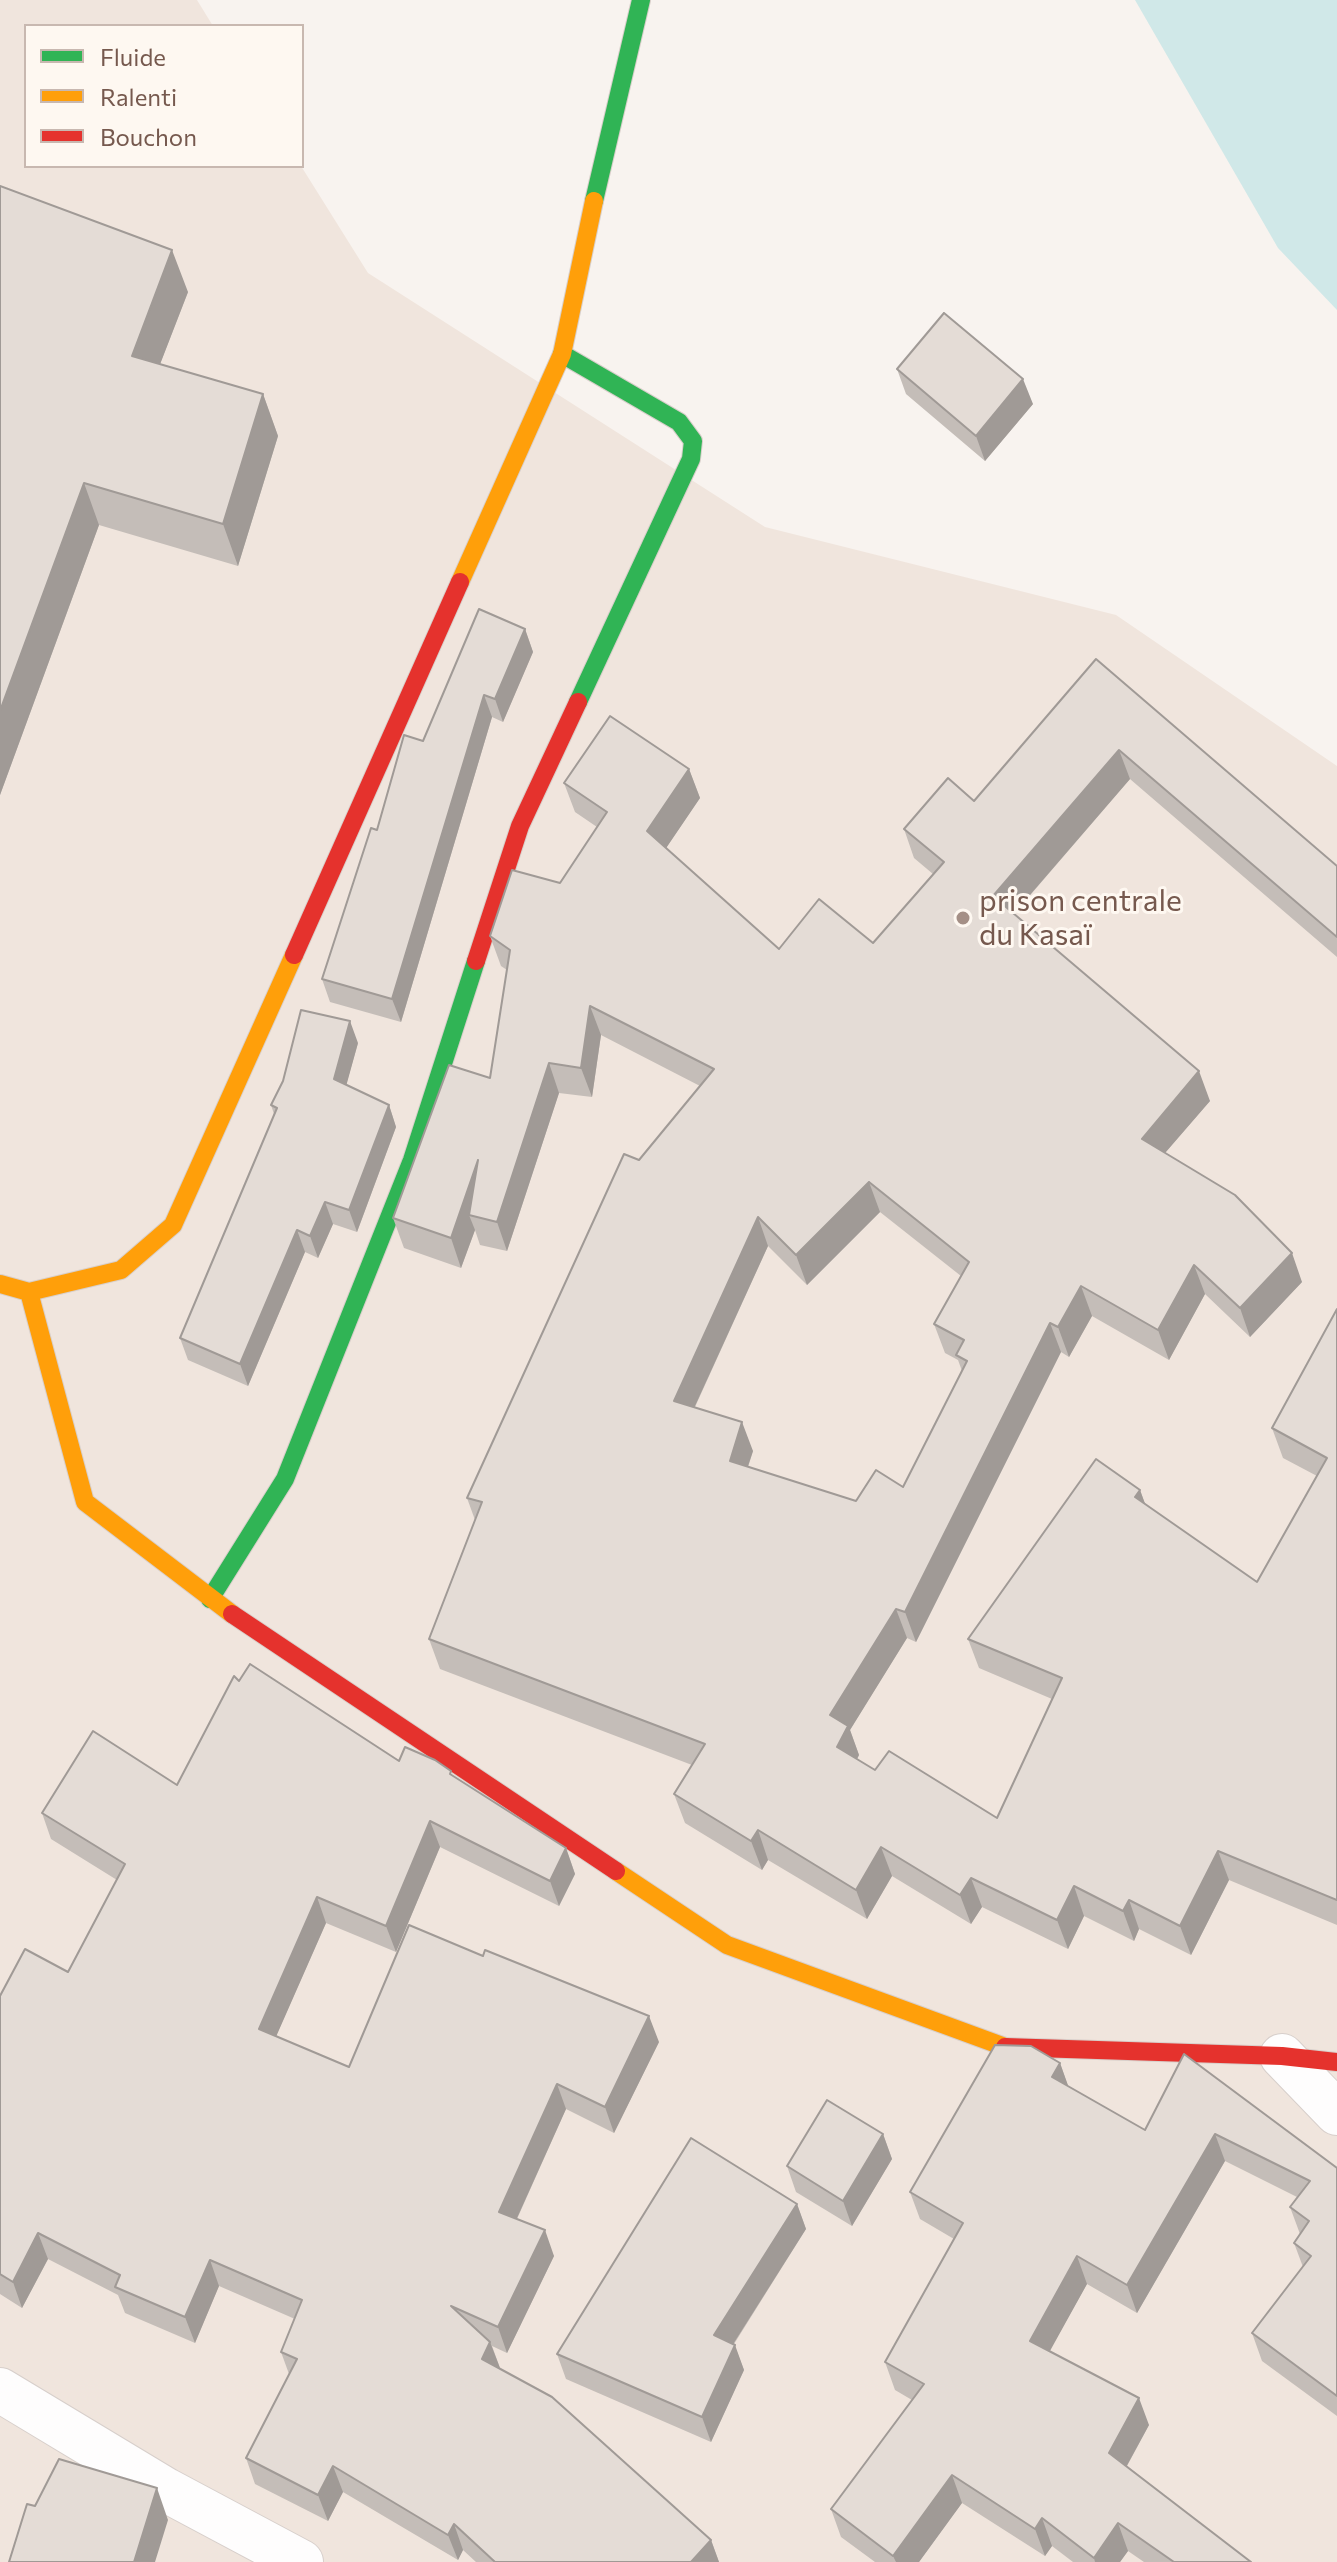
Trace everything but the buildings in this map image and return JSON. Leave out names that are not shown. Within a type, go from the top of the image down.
[{"type":"street","points":[[0,1284],[29,1292],[121,1270],[173,1225],[562,354],[641,0]]},
{"type":"street","points":[[210,1599],[285,1479],[412,1160],[520,826],[691,459],[693,441],[679,422],[562,354]]},
{"type":"street","points":[[29,1292],[85,1502],[210,1599],[727,1945],[1009,2048],[1282,2056],[1337,2062]]},
{"type":"street","points":[[1282,2056],[1337,2113]]},
{"type":"street","points":[[0,2390],[166,2490],[301,2562]]},
{"type":"shaded area","points":[[0,0],[197,0],[212,24],[24,24],[24,168],[302,168],[368,273],[765,527],[1116,615],[1337,766],[1337,2562],[0,2562]]},
{"type":"water","points":[[1135,0],[1337,0],[1337,310],[1278,248]]},
{"type":"traffic: fast","points":[[594,201],[641,0]]},
{"type":"traffic: fast","points":[[562,354],[679,422],[693,441],[691,459],[578,702]]},
{"type":"traffic: fast","points":[[210,1599],[285,1479],[412,1160],[476,961]]},
{"type":"traffic: slow","points":[[460,582],[562,354],[594,201]]},
{"type":"traffic: slow","points":[[0,1284],[29,1292],[121,1270],[173,1225],[294,955]]},
{"type":"traffic: slow","points":[[29,1292],[85,1502],[232,1614]]},
{"type":"traffic: slow","points":[[616,1871],[727,1945],[1005,2047]]},
{"type":"traffic: jam","points":[[294,955],[460,582]]},
{"type":"traffic: jam","points":[[476,961],[520,826],[578,702]]},
{"type":"traffic: jam","points":[[232,1614],[616,1871]]},
{"type":"traffic: jam","points":[[1005,2047],[1282,2056],[1337,2062]]},
{"type":"place","name":"prison centrale du Kasaï","points":[[963,918]]}]
